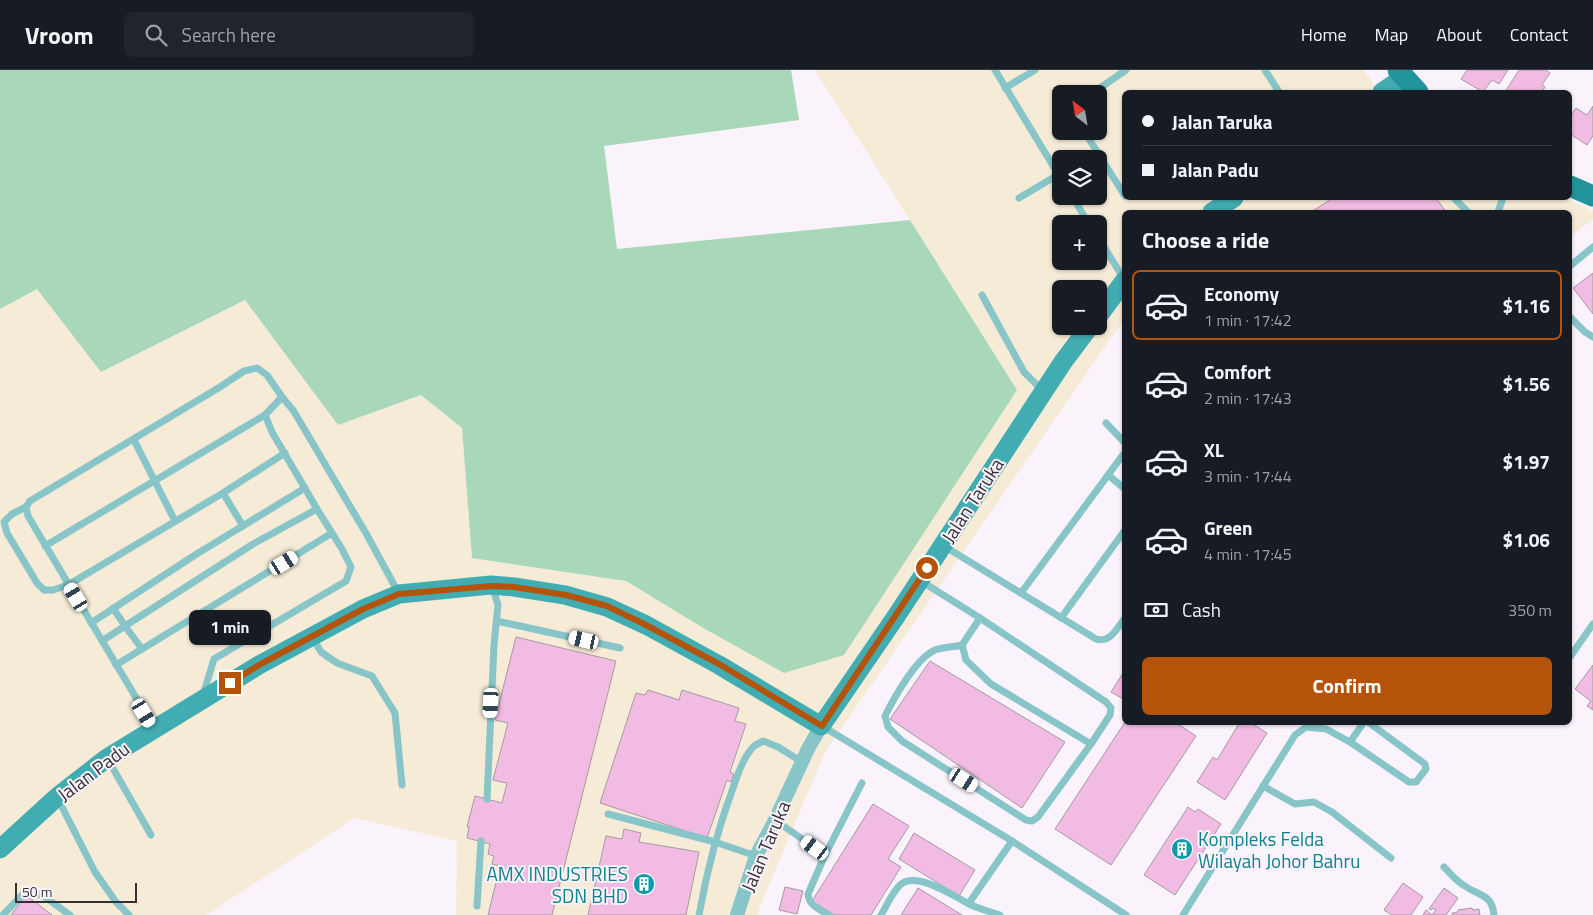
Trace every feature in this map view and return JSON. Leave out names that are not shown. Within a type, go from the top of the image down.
[{"type":"main road","points":[[1572,187],[1593,196]]},
{"type":"street","points":[[1386,90],[1407,80]]},
{"type":"street","points":[[1215,210],[1231,200]]},
{"type":"street","points":[[1107,304],[1122,284]]},
{"type":"street","name":"Jalan Taruka","points":[[736,915],[756,856],[802,762],[822,726],[1062,362],[1083,335]]},
{"type":"street","name":"Jalan Padu","points":[[0,849],[57,797],[107,758],[259,665],[363,609],[399,594],[492,586],[514,587],[566,595],[607,606],[719,664],[822,726]]},
{"type":"lane","points":[[995,70],[1052,162]]},
{"type":"lane","points":[[1005,88],[1035,70]]},
{"type":"lane","points":[[1104,85],[1126,70]]},
{"type":"lane","points":[[1265,70],[1278,90]]},
{"type":"lane","points":[[1107,167],[1122,191]]},
{"type":"lane","points":[[1020,198],[1052,180]]},
{"type":"lane","points":[[1456,200],[1466,210]]},
{"type":"lane","points":[[1572,264],[1593,247]]},
{"type":"lane","points":[[1107,252],[1122,275]]},
{"type":"lane","points":[[982,295],[1027,377],[1044,391]]},
{"type":"lane","points":[[1572,319],[1593,337]]},
{"type":"lane","points":[[1585,332],[1593,328]]},
{"type":"lane","points":[[286,453],[223,493],[68,584],[53,590],[44,590],[37,583],[2,523],[30,501],[134,440],[244,371],[257,368],[267,374],[282,398],[293,410],[367,535],[399,594]]},
{"type":"lane","points":[[45,546],[265,416],[282,398]]},
{"type":"lane","points":[[201,700],[214,659],[346,581],[351,567],[272,432],[265,416]]},
{"type":"lane","points":[[1106,423],[1122,440]]},
{"type":"lane","points":[[134,440],[175,521]]},
{"type":"lane","points":[[1020,593],[1122,456]]},
{"type":"lane","points":[[1108,475],[1122,487]]},
{"type":"lane","points":[[91,623],[195,555],[305,488]]},
{"type":"lane","points":[[223,493],[243,526]]},
{"type":"lane","points":[[26,506],[28,516],[45,546],[154,728]]},
{"type":"lane","points":[[102,641],[253,544],[317,509]]},
{"type":"lane","points":[[116,665],[332,533]]},
{"type":"lane","points":[[1061,618],[1122,534]]},
{"type":"lane","points":[[943,545],[1096,638],[1105,640],[1112,635],[1122,622]]},
{"type":"lane","points":[[919,580],[980,618],[1106,702],[1111,708],[1110,715],[1091,744],[1038,817],[1032,821],[1026,820],[902,741],[888,727],[885,716],[919,662],[934,650],[962,645],[980,618]]},
{"type":"lane","points":[[486,799],[494,645],[498,605],[492,586]]},
{"type":"lane","points":[[113,608],[142,649]]},
{"type":"lane","points":[[497,621],[620,648]]},
{"type":"lane","points":[[1572,655],[1593,624]]},
{"type":"lane","points":[[312,637],[321,652],[337,663],[372,676],[395,713],[402,785]]},
{"type":"lane","points":[[962,645],[966,660],[991,684],[1091,744]]},
{"type":"lane","points":[[1183,915],[1295,735],[1305,725],[1326,729],[1350,742],[1409,782],[1416,782],[1426,769],[1425,764],[1372,725]]},
{"type":"lane","points":[[1350,742],[1362,725]]},
{"type":"lane","points":[[822,726],[1012,841],[1126,915]]},
{"type":"lane","points":[[699,915],[707,869],[721,820],[749,752],[755,745],[763,741],[778,747],[802,762]]},
{"type":"lane","points":[[107,758],[151,835]]},
{"type":"lane","points":[[829,915],[812,905],[808,900],[808,894],[825,855],[862,783]]},
{"type":"lane","points":[[1263,786],[1295,804],[1314,802],[1320,805],[1332,812],[1391,858]]},
{"type":"lane","points":[[57,797],[95,872],[116,902],[130,915]]},
{"type":"lane","points":[[608,814],[715,842],[756,856]]},
{"type":"lane","points":[[775,820],[825,855]]},
{"type":"lane","points":[[477,906],[481,841]]},
{"type":"lane","points":[[968,903],[1012,841]]},
{"type":"lane","points":[[1444,867],[1456,881],[1482,895],[1492,903],[1494,915]]},
{"type":"lane","points":[[881,915],[899,886],[908,880],[921,881],[968,903],[1000,915]]},
{"type":"lane","points":[[3,915],[27,890],[44,897],[70,915]]},
{"type":"shaded area","points":[[815,70],[1363,70],[1379,90],[1122,90],[1122,200],[1571,200],[1593,211],[1593,219],[1572,235],[1572,210],[1122,210],[1122,322],[825,752],[758,915],[456,915],[457,841],[355,818],[206,915],[0,915],[0,309],[37,288],[102,371],[245,300],[338,425],[421,395],[462,428],[472,558],[626,581],[705,629],[1017,390]]},
{"type":"green space","points":[[0,70],[791,70],[799,120],[604,146],[617,249],[910,220],[1017,390],[844,655],[784,673],[705,629],[626,581],[472,558],[462,428],[421,395],[338,425],[245,300],[101,372],[37,289],[0,309]]},
{"type":"building","points":[[1467,70],[1508,70],[1499,84],[1492,80],[1484,90],[1480,90],[1461,79]]},
{"type":"building","points":[[1519,70],[1546,70],[1550,73],[1542,85],[1545,87],[1543,90],[1506,90]]},
{"type":"building","points":[[1593,106],[1593,136],[1587,145],[1572,135],[1572,114],[1576,108],[1587,115]]},
{"type":"building","points":[[1330,200],[1437,200],[1445,210],[1314,210]]},
{"type":"building","points":[[1593,273],[1593,314],[1573,288]]},
{"type":"building","points":[[516,637],[616,661],[552,915],[488,915],[500,866],[492,864],[494,856],[488,854],[490,844],[467,838],[469,827],[467,827],[475,796],[502,803],[507,783],[493,780],[508,723],[495,720]]},
{"type":"building","points":[[930,661],[1065,742],[1022,808],[890,719]]},
{"type":"building","points":[[1593,665],[1593,710],[1587,706],[1591,701],[1575,689]]},
{"type":"building","points":[[1122,675],[1122,698],[1111,692]]},
{"type":"building","points":[[648,690],[679,700],[682,690],[739,708],[735,721],[746,724],[730,772],[734,774],[731,782],[727,780],[707,838],[600,803],[636,693],[645,695]]},
{"type":"building","points":[[1123,725],[1180,725],[1196,736],[1111,865],[1055,829]]},
{"type":"building","name":"Kompleks Felda Wilayah Johor Bahru","points":[[1238,725],[1255,725],[1267,733],[1225,800],[1197,782],[1213,757],[1217,760]]},
{"type":"building","points":[[873,804],[909,826],[888,859],[901,867],[871,915],[834,915],[812,901]]},
{"type":"building","name":"Kompleks Felda Wilayah Johor Bahru","points":[[1188,807],[1195,812],[1198,809],[1221,824],[1175,895],[1144,875]]},
{"type":"building","name":"AMX INDUSTRIES SDN BHD","points":[[624,829],[641,833],[639,842],[699,852],[686,915],[588,915],[606,836],[622,839]]},
{"type":"building","points":[[914,833],[975,870],[959,896],[899,859]]},
{"type":"building","points":[[1403,883],[1423,897],[1411,915],[1392,915],[1384,910]]},
{"type":"building","points":[[785,887],[803,891],[797,914],[779,910]]},
{"type":"building","points":[[918,888],[962,915],[901,915]]},
{"type":"building","points":[[1444,888],[1458,898],[1446,915],[1432,915],[1436,910],[1433,908],[1429,909]]},
{"type":"building","points":[[26,895],[52,915],[11,915]]},
{"type":"building","points":[[1472,908],[1473,910],[1479,909],[1480,915],[1452,915],[1452,913],[1458,912],[1458,910]]},
{"type":"building","points":[[1426,910],[1432,915],[1423,915]]},
{"type":"place","name":"Kompleks Felda Wilayah Johor Bahru","points":[[1182,849]]},
{"type":"place","name":"AMX INDUSTRIES SDN BHD","points":[[644,884]]},
{"type":"route","points":[[230,683],[259,665],[363,609],[399,594],[492,586],[514,587],[566,595],[607,606],[719,664],[822,726],[927,568]]}]
